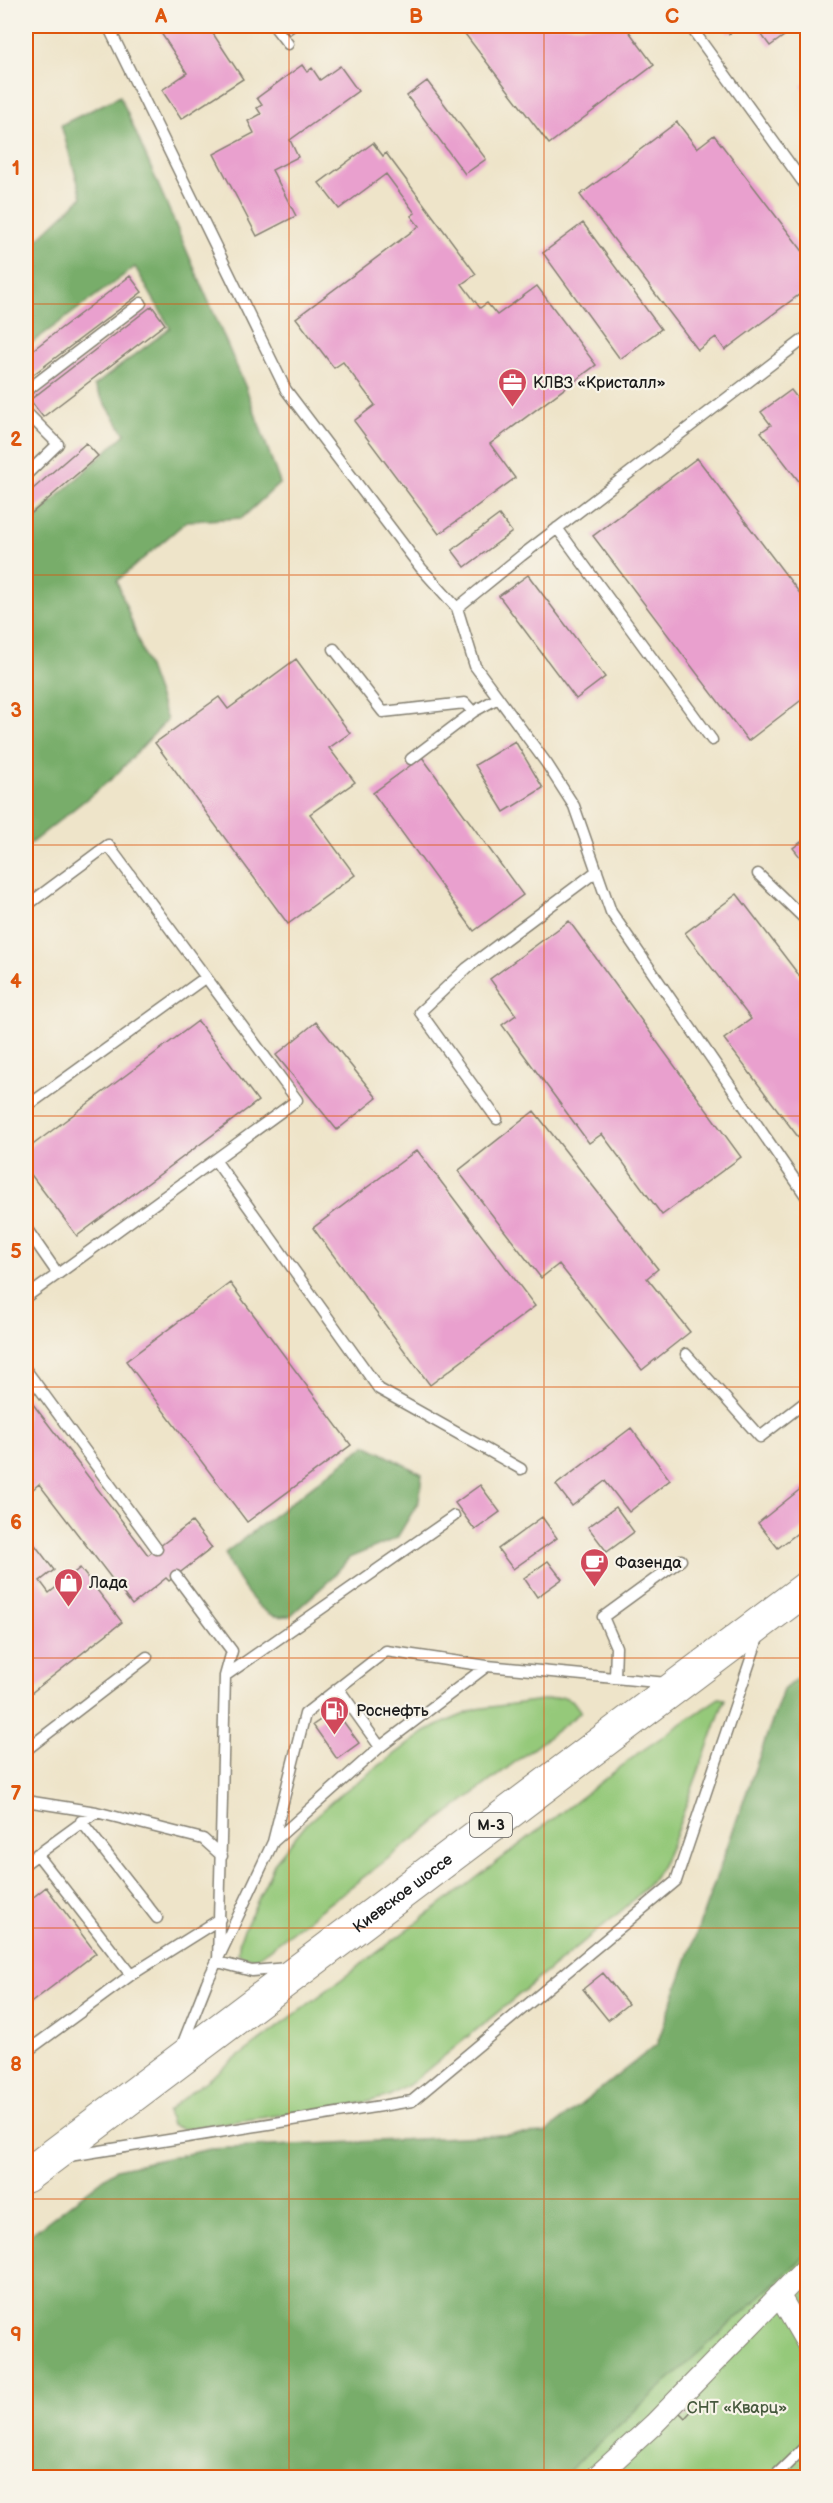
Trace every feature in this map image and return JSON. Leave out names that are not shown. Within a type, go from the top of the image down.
[{"type":"highway","name":"Киевское шоссе","points":[[37,2168],[807,1587]]},
{"type":"street","points":[[595,2478],[654,2424],[807,2266]]},
{"type":"street","points":[[779,2295],[807,2345]]},
{"type":"lane","points":[[108,26],[286,390],[421,568],[457,608],[475,666],[547,764],[574,806],[611,912],[807,1199]]},
{"type":"lane","points":[[274,26],[288,44]]},
{"type":"lane","points":[[690,26],[807,189]]},
{"type":"lane","points":[[26,391],[141,303]]},
{"type":"lane","points":[[457,608],[557,528],[807,336]]},
{"type":"lane","points":[[26,412],[58,444],[26,475]]},
{"type":"lane","points":[[557,528],[712,740]]},
{"type":"lane","points":[[334,649],[383,712],[465,703],[473,711]]},
{"type":"lane","points":[[411,759],[473,711],[498,698]]},
{"type":"lane","points":[[26,906],[108,845],[297,1100],[26,1297]]},
{"type":"lane","points":[[497,1119],[420,1012],[467,968],[597,871]]},
{"type":"lane","points":[[759,874],[807,922]]},
{"type":"lane","points":[[26,1107],[206,976]]},
{"type":"lane","points":[[215,1160],[379,1389],[521,1469]]},
{"type":"lane","points":[[26,1228],[58,1274]]},
{"type":"lane","points":[[686,1354],[760,1437],[807,1400]]},
{"type":"lane","points":[[26,1370],[157,1549]]},
{"type":"lane","points":[[225,1676],[454,1516]]},
{"type":"lane","points":[[615,1678],[616,1647],[603,1617],[681,1560]]},
{"type":"lane","points":[[176,1576],[232,1651],[225,1676],[218,1962]]},
{"type":"lane","points":[[37,2168],[412,2101],[676,1881],[765,1618]]},
{"type":"lane","points":[[175,2063],[207,1982],[273,1842],[305,1714],[386,1651],[487,1666],[676,1684]]},
{"type":"lane","points":[[26,1750],[147,1656]]},
{"type":"lane","points":[[273,1842],[380,1747],[487,1666]]},
{"type":"lane","points":[[338,1688],[380,1747]]},
{"type":"lane","points":[[26,1801],[96,1812],[203,1839],[222,1856]]},
{"type":"lane","points":[[26,1863],[96,1812]]},
{"type":"lane","points":[[81,1821],[157,1918]]},
{"type":"lane","points":[[37,1854],[131,1975]]},
{"type":"lane","points":[[26,2052],[131,1975],[220,1919]]},
{"type":"lane","points":[[218,1962],[252,1971],[305,1966]]},
{"type":"lane","points":[[773,2478],[807,2444]]},
{"type":"green space","points":[[120,96],[246,388],[280,483],[242,518],[187,521],[117,581],[167,720],[114,777],[26,847],[26,526],[125,434],[94,386],[170,328],[135,267],[26,347],[26,250],[82,197],[61,125]]},
{"type":"green space","points":[[366,1445],[422,1474],[419,1501],[397,1538],[349,1558],[331,1579],[290,1616],[267,1613],[245,1589],[225,1553]]},
{"type":"green space","points":[[807,1669],[807,2254],[562,2477],[26,2478],[26,2238],[116,2169],[210,2149],[545,2133],[657,2044],[783,1690]]},
{"type":"green space","points":[[564,1697],[573,1701],[581,1712],[257,1958],[244,1957],[238,1953],[240,1939],[275,1862],[305,1825],[338,1796],[425,1732],[448,1721],[477,1709]]},
{"type":"green space","points":[[719,1698],[725,1699],[673,1841],[661,1867],[647,1886],[626,1907],[409,2085],[389,2096],[364,2103],[182,2129],[171,2125],[167,2112],[178,2102],[640,1752]]},
{"type":"green space","name":"СНТ «Кварц»","points":[[807,2247],[807,2477],[553,2478]]},
{"type":"building","points":[[172,26],[208,26],[243,79],[181,119],[162,90],[187,73],[161,33]]},
{"type":"building","points":[[282,26],[301,26],[289,35]]},
{"type":"building","points":[[459,26],[625,26],[654,65],[549,144]]},
{"type":"building","points":[[723,26],[741,26],[729,34]]},
{"type":"building","points":[[755,26],[798,26],[770,46]]},
{"type":"building","points":[[302,65],[307,72],[312,68],[320,80],[340,66],[358,91],[290,140],[298,157],[272,170],[296,216],[257,236],[214,154],[254,133],[248,121],[261,114],[257,108],[262,105],[257,98]]},
{"type":"building","points":[[427,81],[486,159],[465,174],[407,96]]},
{"type":"building","points":[[808,81],[808,94],[801,86]]},
{"type":"building","points":[[677,122],[697,148],[714,135],[808,258],[808,288],[725,350],[716,337],[698,350],[580,195]]},
{"type":"building","points":[[373,143],[383,156],[386,153],[476,274],[462,284],[480,308],[487,303],[497,315],[537,286],[596,365],[490,444],[515,478],[439,534],[354,421],[375,405],[343,362],[334,368],[296,318],[419,226],[411,216],[415,213],[386,174],[339,209],[319,183]]},
{"type":"building","points":[[583,223],[661,329],[620,359],[543,253]]},
{"type":"building","points":[[130,276],[142,292],[26,380],[26,355]]},
{"type":"building","points":[[152,306],[165,324],[43,417],[30,400]]},
{"type":"building","points":[[791,390],[808,412],[808,493],[761,432],[771,425],[761,412]]},
{"type":"building","points":[[86,443],[98,456],[26,518],[26,495]]},
{"type":"building","points":[[697,458],[808,604],[808,695],[748,741],[593,536]]},
{"type":"building","points":[[499,515],[512,532],[465,567],[452,550]]},
{"type":"building","points":[[528,575],[605,677],[576,699],[499,596]]},
{"type":"building","points":[[296,659],[350,733],[329,748],[355,782],[310,814],[355,875],[288,924],[155,743],[219,697],[228,709]]},
{"type":"building","points":[[515,741],[543,788],[504,812],[475,765]]},
{"type":"building","points":[[422,757],[523,895],[474,931],[373,793]]},
{"type":"building","points":[[808,837],[808,867],[793,848]]},
{"type":"building","points":[[737,894],[808,987],[808,1150],[724,1039],[751,1019],[685,933]]},
{"type":"building","points":[[569,921],[741,1157],[662,1215],[602,1134],[589,1143],[502,1025],[516,1015],[490,979]]},
{"type":"building","points":[[198,1021],[258,1101],[77,1236],[26,1168],[26,1150]]},
{"type":"building","points":[[316,1022],[377,1098],[337,1130],[276,1055]]},
{"type":"building","points":[[534,1111],[658,1269],[647,1278],[690,1332],[642,1370],[559,1264],[541,1278],[458,1171]]},
{"type":"building","points":[[417,1150],[535,1306],[430,1385],[313,1228]]},
{"type":"building","points":[[230,1283],[351,1445],[247,1522],[126,1361]]},
{"type":"building","points":[[26,1395],[148,1555],[192,1522],[212,1548],[169,1581],[166,1578],[132,1605],[39,1484],[26,1495]]},
{"type":"building","points":[[631,1428],[670,1480],[629,1512],[605,1481],[572,1506],[556,1485]]},
{"type":"building","points":[[808,1483],[808,1525],[778,1548],[758,1523]]},
{"type":"building","points":[[480,1485],[500,1512],[475,1530],[455,1503]]},
{"type":"building","points":[[616,1507],[634,1532],[607,1552],[588,1527]]},
{"type":"building","points":[[542,1517],[557,1538],[513,1569],[498,1549]]},
{"type":"building","name":"Лада","points":[[26,1533],[54,1570],[40,1581],[49,1593],[80,1568],[122,1622],[26,1697],[26,1571],[29,1568],[26,1564]]},
{"type":"building","points":[[548,1561],[562,1579],[537,1597],[524,1578]]},
{"type":"building","points":[[335,1710],[359,1743],[337,1759],[313,1725]]},
{"type":"building","points":[[46,1887],[96,1953],[28,2005],[26,2002],[26,1903]]},
{"type":"building","points":[[603,1973],[628,2004],[608,2020],[583,1989]]},
{"type":"building","points":[[687,2394],[698,2404],[685,2418],[674,2407]]},
{"type":"place","name":"КЛВЗ «Кристалл»","points":[[512,408]]},
{"type":"place","name":"Фазенда","points":[[594,1588]]},
{"type":"place","name":"Лада","points":[[68,1608]]},
{"type":"place","name":"Роснефть","points":[[335,1736]]}]
